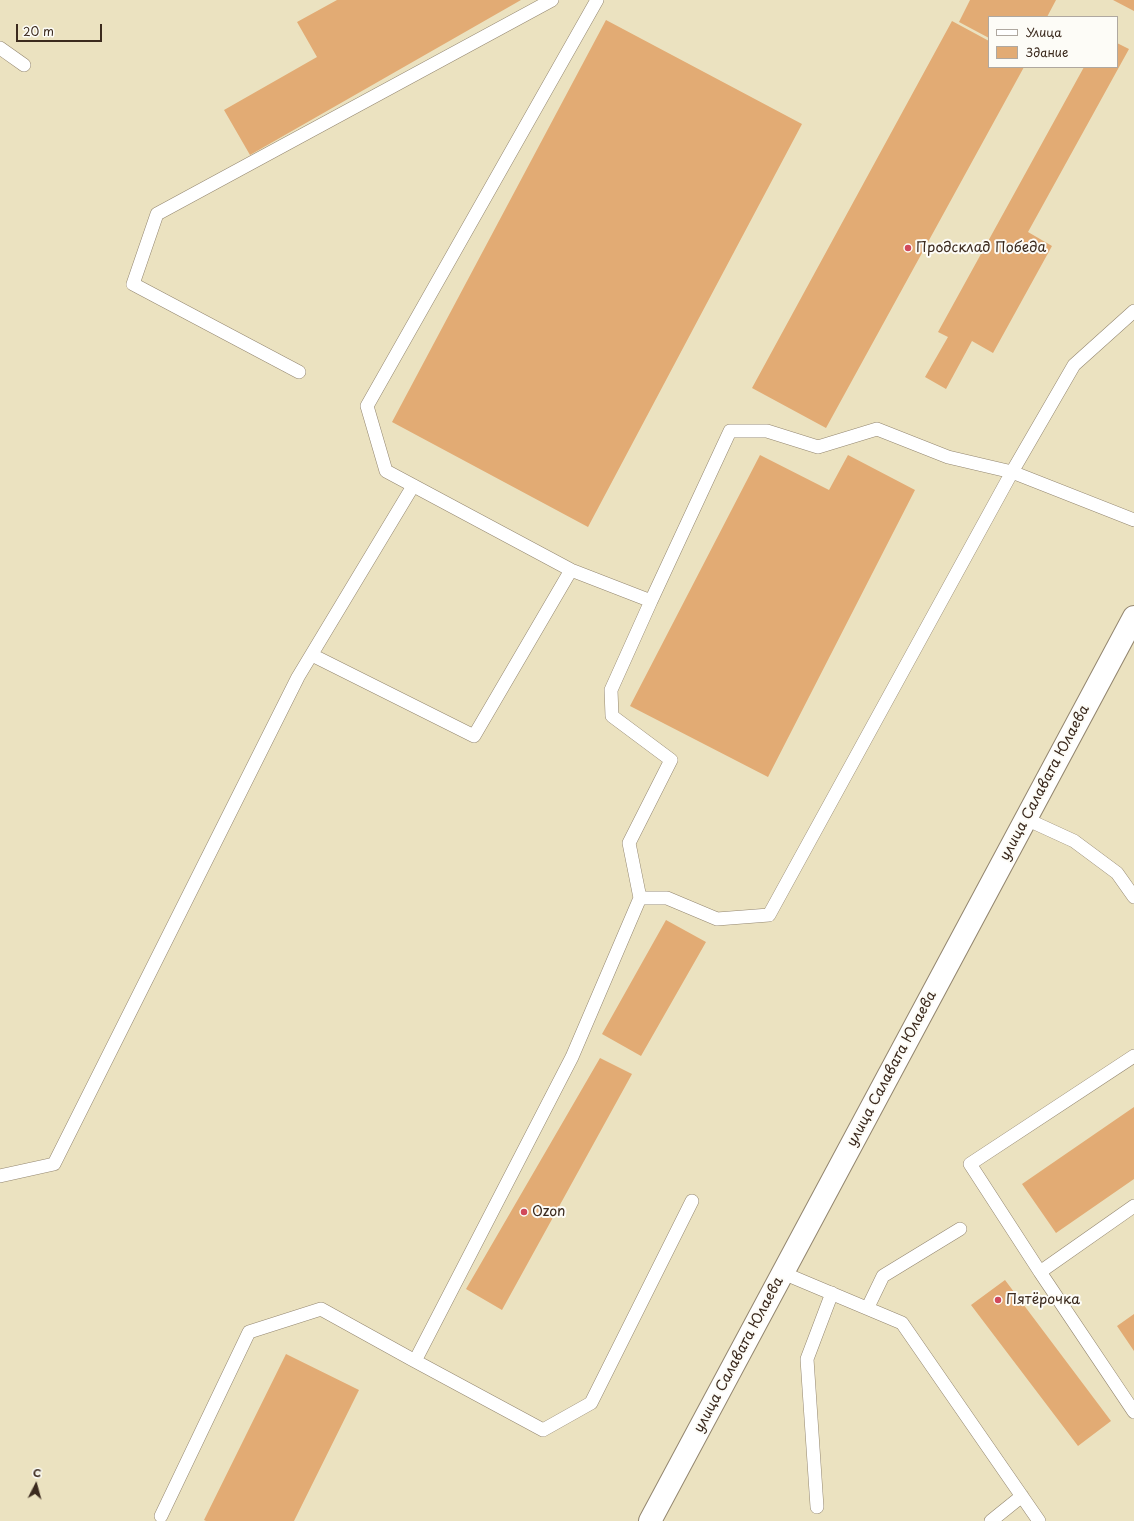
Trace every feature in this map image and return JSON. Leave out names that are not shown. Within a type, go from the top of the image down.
[{"type":"street","name":"улица Салавата Юлаева","points":[[650,1521],[1134,617]]},
{"type":"lane","points":[[299,372],[133,284],[157,214],[552,0]]},
{"type":"lane","points":[[597,0],[367,406],[386,471],[571,570],[651,601]]},
{"type":"lane","points":[[0,48],[24,65]]},
{"type":"lane","points":[[640,898],[667,898],[717,919],[769,915],[1012,472],[1074,366],[1134,311]]},
{"type":"lane","points":[[415,1361],[572,1057],[640,898],[629,843],[671,760],[612,716],[611,690],[730,431],[767,431],[818,447],[877,429],[948,457],[1012,472],[1134,520]]},
{"type":"lane","points":[[0,1176],[54,1164],[295,684],[413,486]]},
{"type":"lane","points":[[312,655],[474,736],[571,570]]},
{"type":"lane","points":[[1026,819],[1074,841],[1117,873],[1134,897]]},
{"type":"lane","points":[[1134,1056],[970,1164],[1134,1412]]},
{"type":"lane","points":[[163,1519],[249,1332],[321,1309],[543,1430],[591,1403],[692,1201]]},
{"type":"lane","points":[[1040,1272],[1134,1206]]},
{"type":"lane","points":[[868,1307],[883,1276],[960,1229]]},
{"type":"lane","points":[[783,1273],[902,1322],[1039,1521]]},
{"type":"lane","points":[[817,1507],[807,1359],[832,1293]]},
{"type":"lane","points":[[991,1521],[1022,1496]]},
{"type":"building","points":[[337,0],[521,0],[250,155],[224,110],[317,57],[297,22]]},
{"type":"building","points":[[970,0],[1056,0],[1048,16],[988,16],[988,37],[959,22]]},
{"type":"building","points":[[1113,0],[1134,0],[1134,11]]},
{"type":"building","points":[[606,20],[802,124],[588,527],[392,422]]},
{"type":"building","points":[[952,21],[988,40],[988,68],[1023,68],[826,428],[752,388]]},
{"type":"building","points":[[1118,44],[1129,49],[1028,232],[1052,246],[993,353],[972,341],[946,389],[925,377],[948,337],[938,332],[1083,68],[1118,68]]},
{"type":"building","points":[[760,455],[829,490],[848,455],[915,490],[768,777],[630,706]]},
{"type":"building","points":[[666,920],[706,942],[641,1056],[602,1034]]},
{"type":"building","points":[[600,1058],[632,1074],[502,1310],[466,1289]]},
{"type":"building","points":[[1134,1107],[1134,1179],[1056,1233],[1022,1184]]},
{"type":"building","points":[[1005,1280],[1111,1421],[1078,1446],[971,1305]]},
{"type":"building","points":[[1134,1314],[1134,1351],[1117,1326]]},
{"type":"building","points":[[286,1354],[359,1390],[294,1521],[206,1521],[204,1520]]},
{"type":"place","name":"Продсклад Победа","points":[[908,248]]},
{"type":"place","name":"Ozon","points":[[524,1212]]},
{"type":"place","name":"Пятёрочка","points":[[998,1300]]}]
